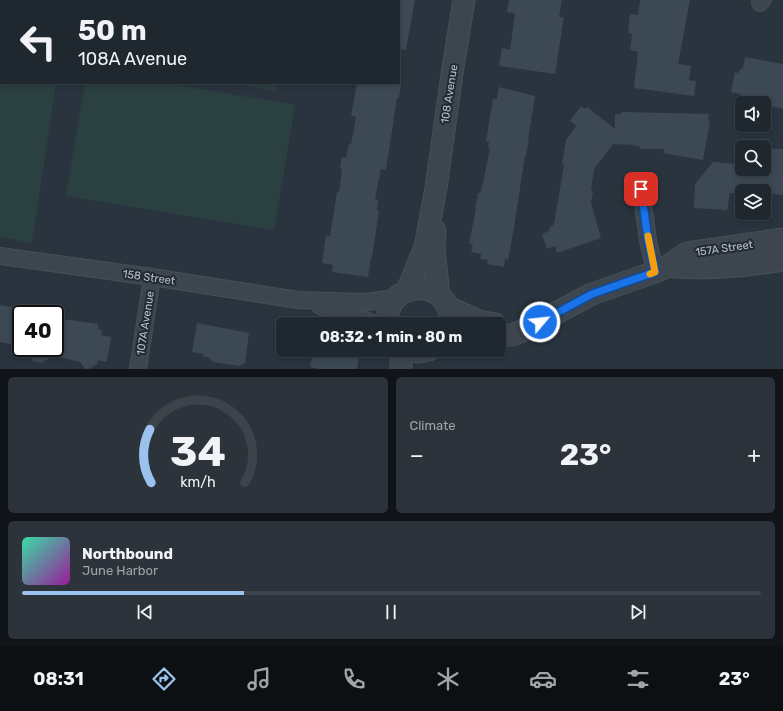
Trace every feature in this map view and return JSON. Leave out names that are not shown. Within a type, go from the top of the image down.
[{"type":"street","name":"108 Avenue","points":[[388,317],[391,305],[401,295],[425,247],[436,188],[464,0]]},
{"type":"street","name":"108 Avenue","points":[[436,188],[434,249],[446,309]]},
{"type":"street","points":[[641,189],[648,240],[661,269]]},
{"type":"street","name":"157A Street","points":[[506,334],[520,332],[592,294],[661,269],[687,253],[783,239]]},
{"type":"street","name":"158 Street","points":[[0,256],[152,277],[298,300],[365,302],[401,295]]},
{"type":"street","name":"157A Street","points":[[661,269],[765,263],[783,260]]},
{"type":"street","name":"107A Avenue","points":[[138,369],[152,277]]},
{"type":"street","points":[[401,295],[415,288],[424,288],[432,291],[446,309],[467,317]]},
{"type":"street","name":"158 Street","points":[[298,300],[355,317]]},
{"type":"street","name":"157A Street","points":[[506,326],[540,322]]},
{"type":"street","points":[[401,357],[401,369]]},
{"type":"green space","points":[[0,84],[56,84],[32,243],[0,237]]},
{"type":"green space","points":[[85,84],[170,84],[295,105],[274,230],[66,196]]},
{"type":"green space","points":[[247,84],[278,84],[276,92],[247,86]]},
{"type":"building","points":[[400,0],[415,0],[406,50],[400,49]]},
{"type":"building","points":[[509,0],[562,0],[559,17],[564,18],[555,74],[499,66],[502,48],[510,50],[515,13],[507,12]]},
{"type":"building","points":[[640,0],[690,0],[678,64],[691,66],[689,80],[696,81],[694,96],[634,88],[638,52],[630,50],[632,34],[628,33],[630,14],[638,15]]},
{"type":"building","points":[[745,57],[783,64],[783,109],[771,106],[771,96],[748,96],[731,92],[735,72],[739,73],[740,69],[743,69]]},
{"type":"building","points":[[401,83],[399,98],[397,98],[386,170],[381,169],[375,199],[378,200],[377,210],[379,210],[368,277],[332,272],[333,265],[322,263],[326,236],[330,236],[337,192],[339,192],[342,157],[346,158],[349,144],[351,145],[356,117],[351,116],[357,84]]},
{"type":"building","points":[[499,87],[535,96],[514,227],[508,260],[505,259],[504,267],[487,264],[488,260],[480,259],[481,254],[471,252],[473,244],[469,243],[478,193],[480,193],[482,187],[490,148],[488,147],[489,142],[486,141],[493,99],[497,99]]},
{"type":"building","points":[[581,106],[585,109],[587,107],[615,129],[615,114],[621,114],[621,112],[709,114],[708,120],[710,121],[703,160],[663,153],[664,149],[640,149],[640,146],[635,145],[613,144],[594,169],[591,190],[593,191],[591,203],[601,238],[557,253],[555,246],[547,249],[542,234],[549,231],[549,228],[554,224],[564,165],[562,165],[566,140],[576,126],[570,121]]},
{"type":"building","points":[[771,148],[783,149],[783,195],[771,194],[771,184],[735,184],[735,193],[730,193],[727,210],[694,208],[695,184],[713,162],[735,164],[735,176],[771,176]]},
{"type":"building","points":[[0,305],[12,307],[12,344],[0,342]]},
{"type":"building","points":[[64,319],[98,324],[98,329],[102,330],[101,335],[111,337],[106,362],[98,360],[97,364],[89,369],[85,369],[80,362],[59,357],[64,357]]},
{"type":"building","points":[[197,323],[249,333],[245,363],[239,366],[213,362],[208,357],[203,356],[203,354],[192,352]]},
{"type":"building","points":[[33,357],[51,357],[42,363],[32,361]]},
{"type":"building","points":[[312,357],[359,357],[357,369],[319,369],[310,367]]},
{"type":"slow traffic","points":[[648,236],[655,272],[650,274]]},
{"type":"route","points":[[540,322],[592,294],[655,272],[648,240],[641,189]]}]
